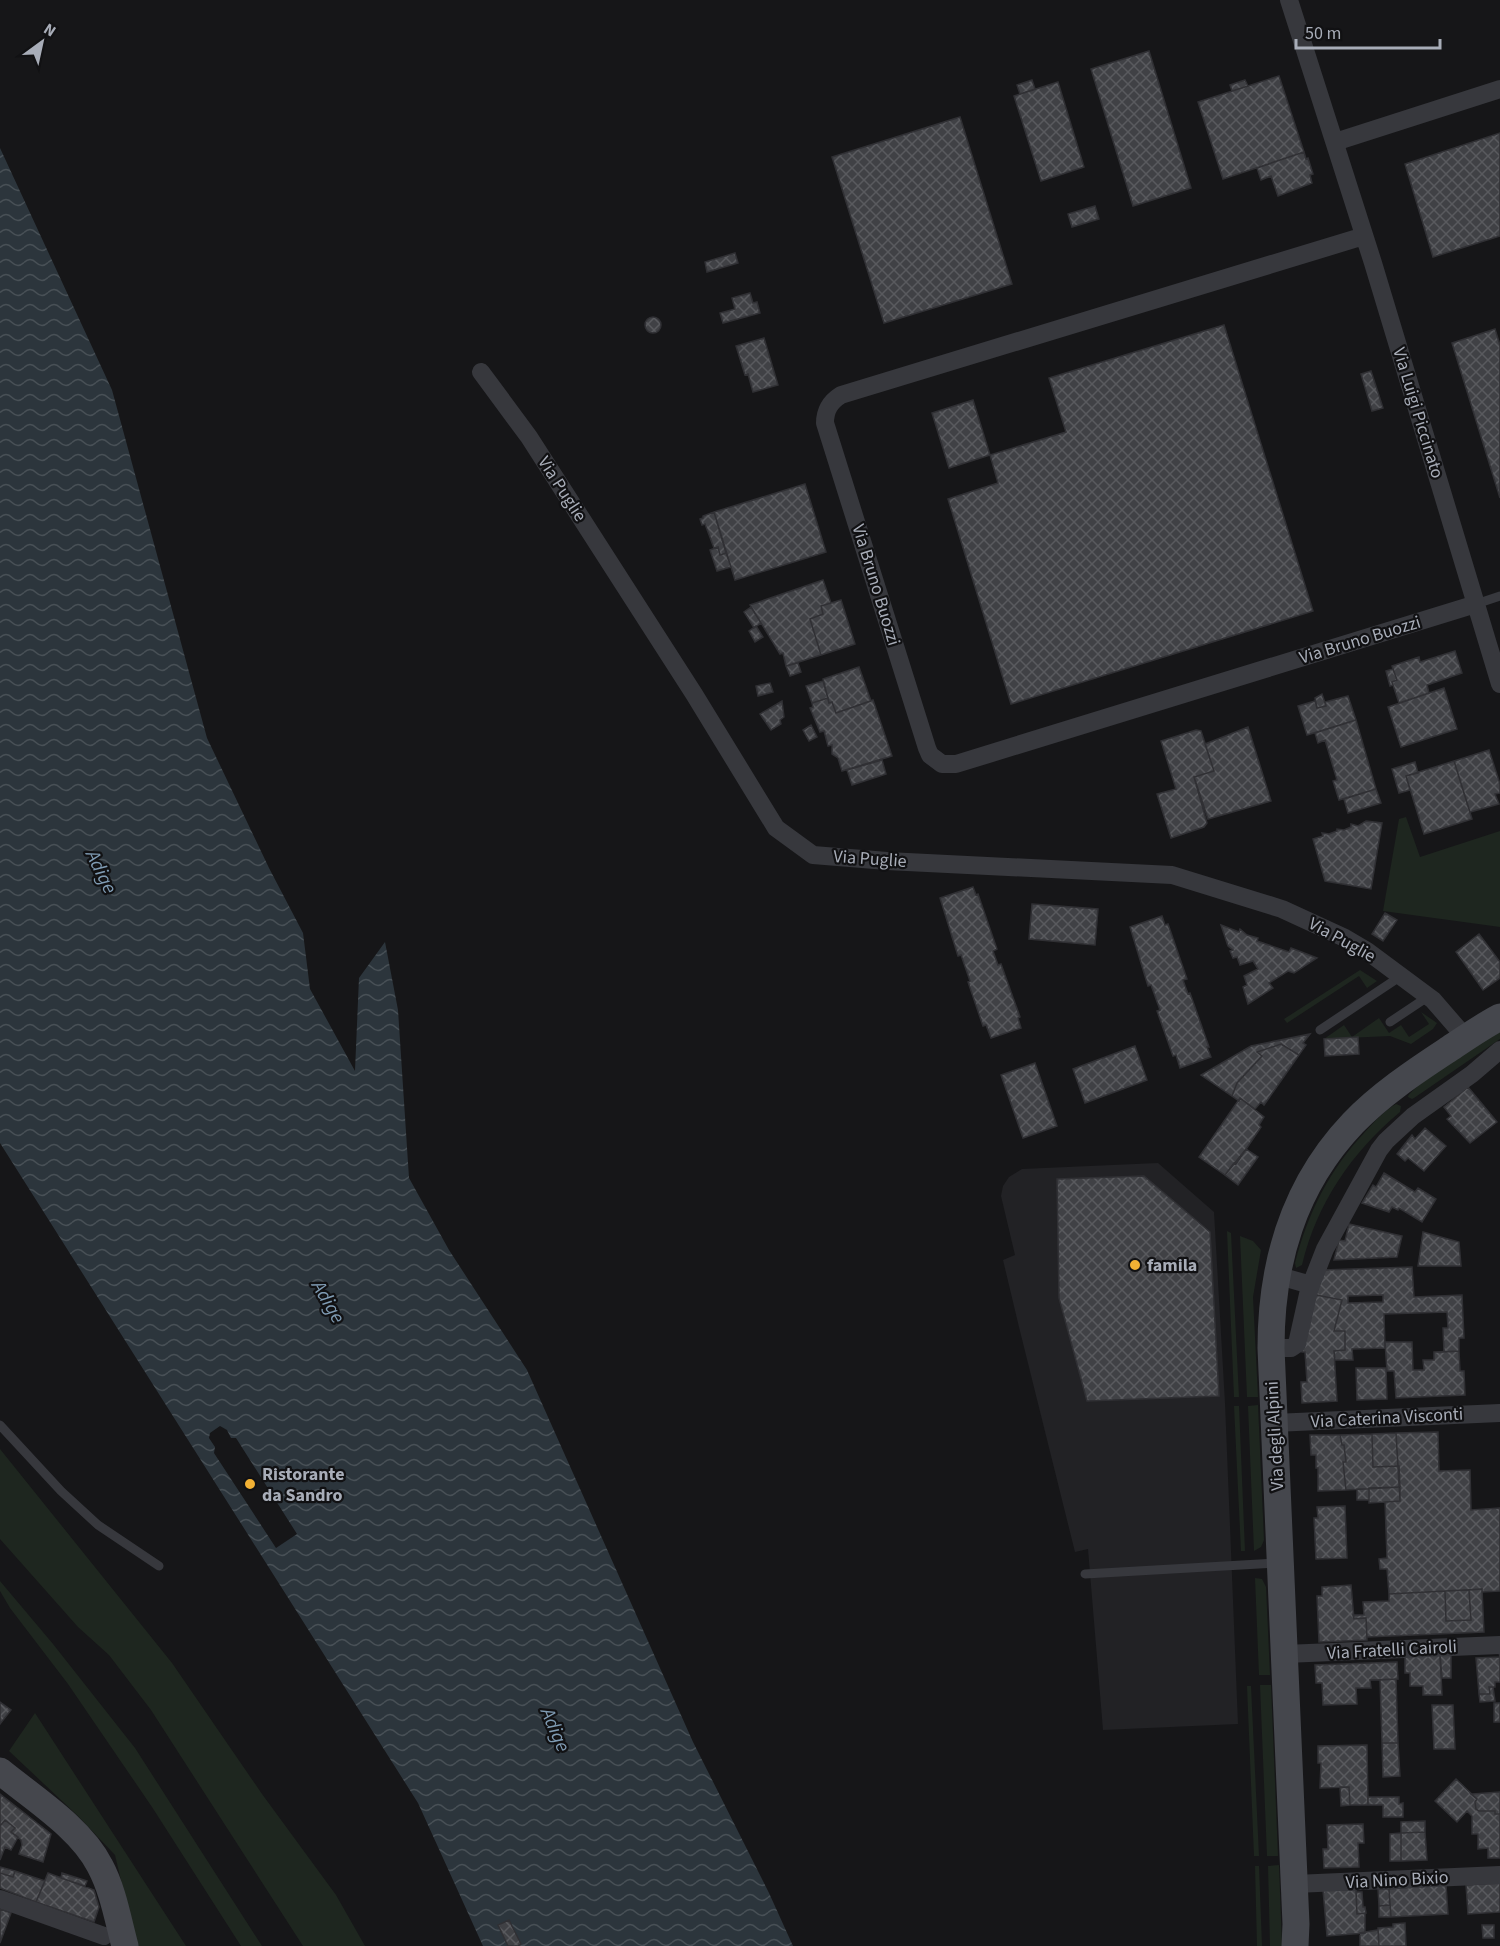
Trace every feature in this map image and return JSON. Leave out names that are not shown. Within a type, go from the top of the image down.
[{"type":"street","name":"Via Luigi Piccinato","points":[[1289,0],[1364,236],[1500,684]]},
{"type":"street","points":[[1335,142],[1500,89]]},
{"type":"street","name":"Via Bruno Buozzi","points":[[1364,236],[841,395],[827,410],[825,423],[927,748],[930,755],[942,765],[956,764],[1476,604]]},
{"type":"street","name":"Via Puglie","points":[[481,372],[529,437],[694,694],[776,828],[813,855],[887,861],[1173,875],[1282,909],[1345,938],[1429,996],[1466,1038]]},
{"type":"street","name":"Via degli Alpini","points":[[1295,1946],[1295,1884],[1271,1348],[1272,1300],[1276,1275],[1299,1203],[1341,1136],[1389,1092],[1498,1017]]},
{"type":"street","points":[[1271,1348],[1291,1348],[1297,1344],[1303,1309],[1333,1231],[1372,1161],[1386,1141],[1413,1116],[1472,1074],[1500,1050]]},
{"type":"street","points":[[1276,1275],[1311,1285]]},
{"type":"street","name":"Via Caterina Visconti","points":[[1275,1423],[1500,1413]]},
{"type":"street","name":"Via Fratelli Cairoli","points":[[1285,1654],[1500,1645]]},
{"type":"street","points":[[0,1771],[79,1837],[96,1858],[106,1880],[110,1943],[0,1899]]},
{"type":"street","name":"Via Nino Bixio","points":[[1295,1884],[1500,1875]]},
{"type":"lane","points":[[1476,604],[1500,596]]},
{"type":"lane","points":[[1320,1030],[1401,976]]},
{"type":"lane","points":[[1390,1022],[1429,996]]},
{"type":"lane","points":[[0,1425],[61,1491],[98,1525],[159,1566]]},
{"type":"lane","points":[[1084,1574],[1281,1563]]},
{"type":"shaded area","points":[[1406,817],[1420,857],[1500,831],[1500,927],[1383,911],[1399,819]]},
{"type":"shaded area","points":[[1360,970],[1377,981],[1367,988],[1359,976],[1287,1023],[1284,1019]]},
{"type":"shaded area","points":[[1421,1012],[1437,1023],[1433,1029],[1411,1044],[1390,1036],[1324,1039],[1344,1025],[1352,1037],[1379,1018],[1389,1033],[1401,1025],[1409,1037],[1429,1024]]},
{"type":"shaded area","points":[[1500,1031],[1500,1039],[1414,1098],[1408,1097],[1412,1091],[1434,1074]]},
{"type":"shaded area","points":[[1396,1104],[1401,1106],[1400,1112],[1366,1144],[1338,1181],[1317,1221],[1302,1265],[1296,1268],[1295,1263],[1306,1227],[1330,1177],[1352,1146],[1383,1113]]},
{"type":"shaded area","points":[[1158,1163],[1214,1212],[1225,1403],[1238,1724],[1103,1730],[1088,1549],[1075,1552],[1019,1327],[1003,1260],[1015,1255],[1001,1196],[1003,1186],[1009,1177],[1022,1169]]},
{"type":"shaded area","points":[[1227,1231],[1231,1233],[1239,1397],[1234,1397]]},
{"type":"shaded area","points":[[1240,1236],[1253,1241],[1261,1250],[1253,1297],[1258,1397],[1247,1397]]},
{"type":"shaded area","points":[[1258,1405],[1264,1540],[1261,1547],[1254,1551],[1248,1406]]},
{"type":"shaded area","points":[[1234,1406],[1239,1406],[1245,1551],[1241,1551]]},
{"type":"shaded area","points":[[0,1449],[172,1663],[262,1794],[336,1895],[365,1946],[303,1946],[151,1710],[109,1655],[78,1627],[0,1539]]},
{"type":"shaded area","points":[[1255,1578],[1262,1579],[1266,1587],[1270,1675],[1259,1675]]},
{"type":"shaded area","points":[[0,1581],[135,1748],[262,1946],[241,1946],[152,1807],[68,1684],[10,1608],[0,1591]]},
{"type":"shaded area","points":[[1260,1685],[1271,1685],[1278,1856],[1267,1856]]},
{"type":"shaded area","points":[[1247,1686],[1251,1686],[1259,1856],[1254,1856]]},
{"type":"shaded area","points":[[35,1713],[186,1946],[138,1946],[115,1855],[78,1816],[9,1751]]},
{"type":"shaded area","points":[[1279,1865],[1282,1946],[1270,1946],[1268,1866]]},
{"type":"shaded area","points":[[1255,1866],[1259,1866],[1262,1946],[1257,1946]]},
{"type":"water","name":"Adige","points":[[0,148],[112,390],[207,738],[303,933],[310,989],[355,1071],[359,978],[385,942],[398,1010],[409,1178],[449,1250],[527,1370],[693,1742],[793,1946],[483,1946],[418,1803],[0,1143]]},
{"type":"pier","name":"Ristorante da Sandro","points":[[220,1426],[227,1430],[231,1438],[236,1438],[297,1534],[276,1548],[214,1453],[215,1447],[209,1438],[210,1433]]},
{"type":"building","points":[[1149,51],[1191,188],[1133,206],[1091,69]]},
{"type":"building","points":[[1279,76],[1304,152],[1223,179],[1198,102]]},
{"type":"building","points":[[1032,80],[1035,89],[1020,94],[1017,85]]},
{"type":"building","points":[[1245,80],[1248,86],[1232,91],[1230,85]]},
{"type":"building","points":[[1058,82],[1084,167],[1041,181],[1014,96]]},
{"type":"building","points":[[960,117],[1012,284],[884,323],[832,157]]},
{"type":"building","points":[[1500,133],[1500,236],[1433,257],[1405,164]]},
{"type":"building","points":[[1304,152],[1313,174],[1310,175],[1312,183],[1278,196],[1271,176],[1261,180],[1257,168]]},
{"type":"building","points":[[1095,206],[1099,219],[1072,227],[1068,214]]},
{"type":"building","points":[[735,253],[738,263],[707,272],[705,262]]},
{"type":"building","points":[[750,293],[753,303],[757,302],[760,313],[723,323],[720,313],[735,309],[732,298]]},
{"type":"building","points":[[650,317],[656,317],[661,325],[659,331],[650,333],[645,328],[645,322]]},
{"type":"building","points":[[1224,325],[1313,611],[1011,704],[948,499],[998,483],[990,455],[1066,432],[1049,378]]},
{"type":"building","points":[[1495,329],[1500,345],[1500,498],[1452,343]]},
{"type":"building","points":[[764,338],[778,385],[753,392],[736,346]]},
{"type":"building","points":[[1371,371],[1383,408],[1372,411],[1361,374]]},
{"type":"building","points":[[973,400],[990,455],[949,468],[932,413]]},
{"type":"building","points":[[805,484],[826,552],[735,580],[714,512]]},
{"type":"building","points":[[714,512],[726,553],[720,555],[718,547],[714,548],[705,524],[702,525],[700,519]]},
{"type":"building","points":[[718,547],[720,555],[726,553],[731,567],[717,571],[710,550]]},
{"type":"building","points":[[823,580],[831,603],[821,606],[823,614],[810,619],[821,655],[786,666],[783,653],[780,654],[750,605]]},
{"type":"building","points":[[841,600],[855,644],[821,655],[810,619],[823,614],[821,606]]},
{"type":"building","points":[[751,607],[761,623],[754,628],[744,612]]},
{"type":"building","points":[[756,626],[763,637],[755,642],[749,631]]},
{"type":"building","points":[[1455,651],[1462,673],[1427,685],[1429,693],[1399,703],[1392,682],[1397,680],[1392,666],[1419,657],[1420,662]]},
{"type":"building","points":[[798,663],[801,672],[790,676],[786,666]]},
{"type":"building","points":[[859,667],[871,701],[836,713],[832,702],[829,703],[823,679]]},
{"type":"building","points":[[1393,669],[1397,680],[1390,686],[1386,671]]},
{"type":"building","points":[[823,681],[828,698],[812,703],[806,686]]},
{"type":"building","points":[[770,683],[773,692],[758,696],[756,686]]},
{"type":"building","points":[[1444,688],[1457,729],[1401,747],[1388,707]]},
{"type":"building","points":[[1322,694],[1326,706],[1317,708],[1315,698]]},
{"type":"building","points":[[1348,696],[1356,720],[1307,735],[1298,706],[1315,701],[1317,708],[1326,706],[1325,702]]},
{"type":"building","points":[[828,698],[836,713],[873,700],[892,756],[842,771],[838,758],[832,754],[832,745],[828,746],[824,731],[820,732],[810,708],[813,707],[812,703]]},
{"type":"building","points":[[782,701],[784,717],[780,720],[781,724],[771,730],[760,714]]},
{"type":"building","points":[[1356,720],[1376,789],[1339,800],[1333,781],[1337,780],[1325,740],[1318,743],[1315,733]]},
{"type":"building","points":[[811,725],[817,737],[809,741],[803,730]]},
{"type":"building","points":[[1248,727],[1271,801],[1208,819],[1194,777],[1214,771],[1205,744]]},
{"type":"building","points":[[1196,730],[1201,731],[1214,771],[1194,777],[1207,823],[1204,827],[1171,838],[1157,794],[1176,789],[1161,741]]},
{"type":"building","points":[[1489,750],[1500,784],[1500,793],[1495,794],[1499,804],[1470,812],[1454,761]]},
{"type":"building","points":[[882,760],[886,774],[852,785],[847,770]]},
{"type":"building","points":[[1454,761],[1472,819],[1424,834],[1406,776]]},
{"type":"building","points":[[1415,762],[1418,773],[1406,776],[1410,790],[1399,793],[1392,769]]},
{"type":"building","points":[[1376,789],[1381,803],[1348,813],[1344,799]]},
{"type":"building","points":[[1366,821],[1382,823],[1371,889],[1325,881],[1313,839],[1323,836],[1322,833],[1329,834],[1337,829],[1344,830],[1351,827],[1351,824],[1358,826]]},
{"type":"building","points":[[973,887],[976,895],[978,894],[997,949],[993,951],[998,965],[1001,964],[1020,1017],[1018,1018],[1021,1028],[991,1038],[986,1025],[983,1026],[968,982],[970,981],[961,955],[958,956],[940,898]]},
{"type":"building","points":[[1032,904],[1098,909],[1095,945],[1029,939]]},
{"type":"building","points":[[1385,913],[1397,920],[1383,941],[1372,934]]},
{"type":"building","points":[[1162,916],[1165,925],[1168,924],[1187,979],[1183,980],[1188,994],[1190,993],[1211,1057],[1180,1068],[1176,1055],[1173,1056],[1157,1011],[1160,1010],[1151,985],[1148,986],[1130,927]]},
{"type":"building","points":[[1221,925],[1239,932],[1240,929],[1247,935],[1258,938],[1257,941],[1289,952],[1291,948],[1317,958],[1294,973],[1288,971],[1269,983],[1273,988],[1248,1004],[1243,987],[1247,985],[1244,976],[1258,969],[1253,961],[1240,965],[1237,957],[1233,958],[1230,951],[1233,950],[1228,946]]},
{"type":"building","points":[[1479,934],[1500,962],[1500,978],[1483,990],[1456,952]]},
{"type":"building","points":[[1310,1034],[1303,1043],[1306,1045],[1299,1055],[1281,1044],[1257,1052],[1262,1056],[1237,1083],[1232,1096],[1201,1075],[1251,1046]]},
{"type":"building","points":[[1358,1037],[1359,1054],[1325,1056],[1324,1039]]},
{"type":"building","points":[[1281,1044],[1299,1055],[1264,1105],[1261,1102],[1255,1109],[1240,1098],[1239,1101],[1232,1096],[1237,1083],[1262,1056],[1257,1052]]},
{"type":"building","points":[[1135,1046],[1147,1080],[1085,1103],[1073,1069]]},
{"type":"building","points":[[1035,1063],[1057,1126],[1023,1138],[1001,1075]]},
{"type":"building","points":[[1468,1087],[1497,1122],[1470,1143],[1447,1119],[1451,1116],[1444,1107]]},
{"type":"building","points":[[1240,1098],[1264,1117],[1259,1125],[1261,1127],[1236,1164],[1234,1163],[1225,1175],[1199,1157]]},
{"type":"building","points":[[1425,1128],[1446,1146],[1424,1171],[1408,1158],[1405,1161],[1397,1154],[1412,1135],[1415,1139]]},
{"type":"building","points":[[1246,1149],[1258,1157],[1238,1185],[1225,1175]]},
{"type":"building","points":[[1384,1173],[1415,1192],[1418,1188],[1436,1199],[1422,1222],[1399,1208],[1398,1210],[1392,1207],[1389,1212],[1362,1203],[1373,1185],[1376,1187]]},
{"type":"building","name":"famila","points":[[1144,1176],[1210,1232],[1219,1396],[1087,1401],[1059,1298],[1057,1179]]},
{"type":"building","points":[[1349,1224],[1402,1236],[1397,1257],[1334,1260],[1339,1240],[1345,1241]]},
{"type":"building","points":[[1423,1232],[1459,1242],[1461,1266],[1418,1266]]},
{"type":"building","points":[[1412,1267],[1414,1297],[1462,1295],[1464,1338],[1459,1338],[1459,1351],[1444,1352],[1443,1328],[1448,1328],[1447,1312],[1384,1314],[1385,1348],[1352,1349],[1353,1360],[1335,1360],[1334,1351],[1345,1350],[1345,1331],[1334,1331],[1342,1300],[1316,1295],[1323,1270]],"holes":[[[1383,1295],[1383,1302],[1348,1303],[1348,1296]]]},
{"type":"building","points":[[1316,1295],[1342,1300],[1334,1331],[1345,1331],[1345,1350],[1334,1351],[1337,1401],[1302,1403],[1301,1382],[1307,1382],[1302,1338]]},
{"type":"building","points":[[1385,1342],[1412,1342],[1413,1370],[1424,1370],[1423,1360],[1434,1360],[1434,1352],[1459,1351],[1460,1371],[1464,1371],[1465,1395],[1396,1398],[1394,1371],[1387,1371]]},
{"type":"building","points":[[1356,1368],[1386,1368],[1387,1399],[1357,1400]]},
{"type":"building","points":[[1438,1432],[1439,1471],[1470,1470],[1471,1510],[1500,1508],[1500,1591],[1482,1592],[1482,1589],[1389,1594],[1387,1569],[1380,1569],[1379,1559],[1387,1558],[1385,1502],[1400,1501],[1396,1433]]},
{"type":"building","points":[[1396,1433],[1398,1466],[1373,1467],[1372,1434]]},
{"type":"building","points":[[1372,1434],[1373,1467],[1399,1466],[1400,1487],[1346,1490],[1343,1462],[1346,1462],[1340,1435]]},
{"type":"building","points":[[1310,1435],[1340,1435],[1346,1462],[1343,1462],[1346,1490],[1318,1491],[1318,1468],[1316,1468],[1316,1455],[1311,1455]]},
{"type":"building","points":[[1400,1487],[1400,1501],[1369,1503],[1369,1488]]},
{"type":"building","points":[[1357,1489],[1369,1489],[1369,1500],[1357,1500]]},
{"type":"building","points":[[1345,1506],[1347,1558],[1316,1559],[1314,1518],[1318,1518],[1317,1507]]},
{"type":"building","points":[[1351,1585],[1354,1619],[1366,1618],[1367,1640],[1319,1642],[1317,1596],[1322,1596],[1322,1587]]},
{"type":"building","points":[[1482,1589],[1484,1632],[1367,1637],[1366,1618],[1354,1619],[1353,1615],[1364,1615],[1363,1602],[1389,1601],[1389,1594],[1445,1591],[1446,1621],[1471,1620],[1469,1590]]},
{"type":"building","points":[[1469,1590],[1471,1620],[1446,1621],[1445,1591]]},
{"type":"building","points":[[1440,1655],[1451,1655],[1451,1678],[1442,1678]]},
{"type":"building","points":[[1440,1655],[1442,1695],[1423,1695],[1423,1686],[1410,1686],[1410,1673],[1405,1673],[1405,1656]]},
{"type":"building","points":[[1500,1657],[1500,1682],[1495,1682],[1495,1687],[1489,1687],[1490,1694],[1479,1694],[1476,1658]]},
{"type":"building","points":[[1397,1662],[1398,1679],[1370,1680],[1371,1688],[1356,1688],[1357,1704],[1323,1705],[1322,1683],[1316,1683],[1315,1665]]},
{"type":"building","points":[[1396,1679],[1398,1743],[1382,1743],[1380,1680]]},
{"type":"building","points":[[1489,1687],[1493,1687],[1495,1701],[1480,1702],[1479,1694],[1490,1694]]},
{"type":"building","points":[[0,1702],[11,1710],[0,1724]]},
{"type":"building","points":[[1494,1703],[1500,1703],[1500,1722],[1494,1722]]},
{"type":"building","points":[[1432,1705],[1453,1705],[1455,1749],[1434,1749]]},
{"type":"building","points":[[1382,1743],[1398,1743],[1400,1776],[1383,1777]]},
{"type":"building","points":[[1367,1745],[1368,1805],[1350,1805],[1349,1787],[1320,1788],[1321,1763],[1318,1763],[1318,1746]]},
{"type":"building","points":[[1456,1779],[1477,1799],[1476,1809],[1495,1811],[1495,1814],[1500,1814],[1500,1858],[1488,1858],[1488,1848],[1478,1849],[1478,1834],[1472,1834],[1472,1816],[1467,1811],[1457,1822],[1435,1801]]},
{"type":"building","points":[[1340,1787],[1349,1787],[1350,1805],[1341,1806]]},
{"type":"building","points":[[1500,1792],[1500,1814],[1495,1814],[1495,1811],[1476,1809],[1477,1799],[1471,1794]]},
{"type":"building","points":[[0,1794],[51,1834],[43,1862],[19,1854],[21,1840],[11,1832],[15,1828],[5,1820],[0,1826]]},
{"type":"building","points":[[1368,1797],[1399,1797],[1399,1804],[1403,1803],[1403,1817],[1383,1817],[1383,1805],[1368,1805]]},
{"type":"building","points":[[5,1820],[15,1828],[11,1832],[18,1837],[11,1850],[5,1847],[0,1860],[0,1826]]},
{"type":"building","points":[[1425,1821],[1425,1832],[1401,1833],[1401,1822]]},
{"type":"building","points":[[1363,1824],[1364,1843],[1358,1843],[1359,1867],[1324,1868],[1323,1849],[1328,1849],[1327,1825]]},
{"type":"building","points":[[1425,1832],[1427,1860],[1401,1861],[1401,1833]]},
{"type":"building","points":[[1401,1833],[1401,1861],[1390,1861],[1390,1834]]},
{"type":"building","points":[[0,1867],[15,1871],[13,1877],[0,1873]]},
{"type":"building","points":[[15,1871],[45,1881],[36,1902],[0,1888],[0,1873],[13,1877]]},
{"type":"building","points":[[48,1873],[94,1890],[99,1907],[94,1922],[36,1902]]},
{"type":"building","points":[[62,1873],[87,1881],[85,1886],[61,1878]]},
{"type":"building","points":[[1500,1883],[1500,1912],[1468,1914],[1466,1885]]},
{"type":"building","points":[[1446,1885],[1448,1914],[1391,1917],[1389,1889]]},
{"type":"building","points":[[1378,1889],[1389,1889],[1390,1905],[1379,1906]]},
{"type":"building","points":[[1323,1890],[1356,1890],[1357,1914],[1365,1913],[1365,1933],[1327,1936]]},
{"type":"building","points":[[1356,1892],[1362,1892],[1363,1907],[1366,1913],[1357,1914]]},
{"type":"building","points":[[1390,1905],[1391,1917],[1379,1917],[1379,1906]]},
{"type":"building","points":[[0,1909],[11,1913],[0,1943]]},
{"type":"building","points":[[509,1920],[521,1944],[518,1946],[508,1946],[498,1925]]},
{"type":"building","points":[[1405,1923],[1406,1946],[1379,1946],[1378,1928]]},
{"type":"building","points":[[1482,1925],[1494,1925],[1494,1938],[1483,1938]]},
{"type":"building","points":[[1378,1930],[1379,1946],[1360,1946],[1360,1933]]},
{"type":"place","name":"famila","points":[[1135,1265]]},
{"type":"place","name":"Ristorante da Sandro","points":[[250,1484]]}]
